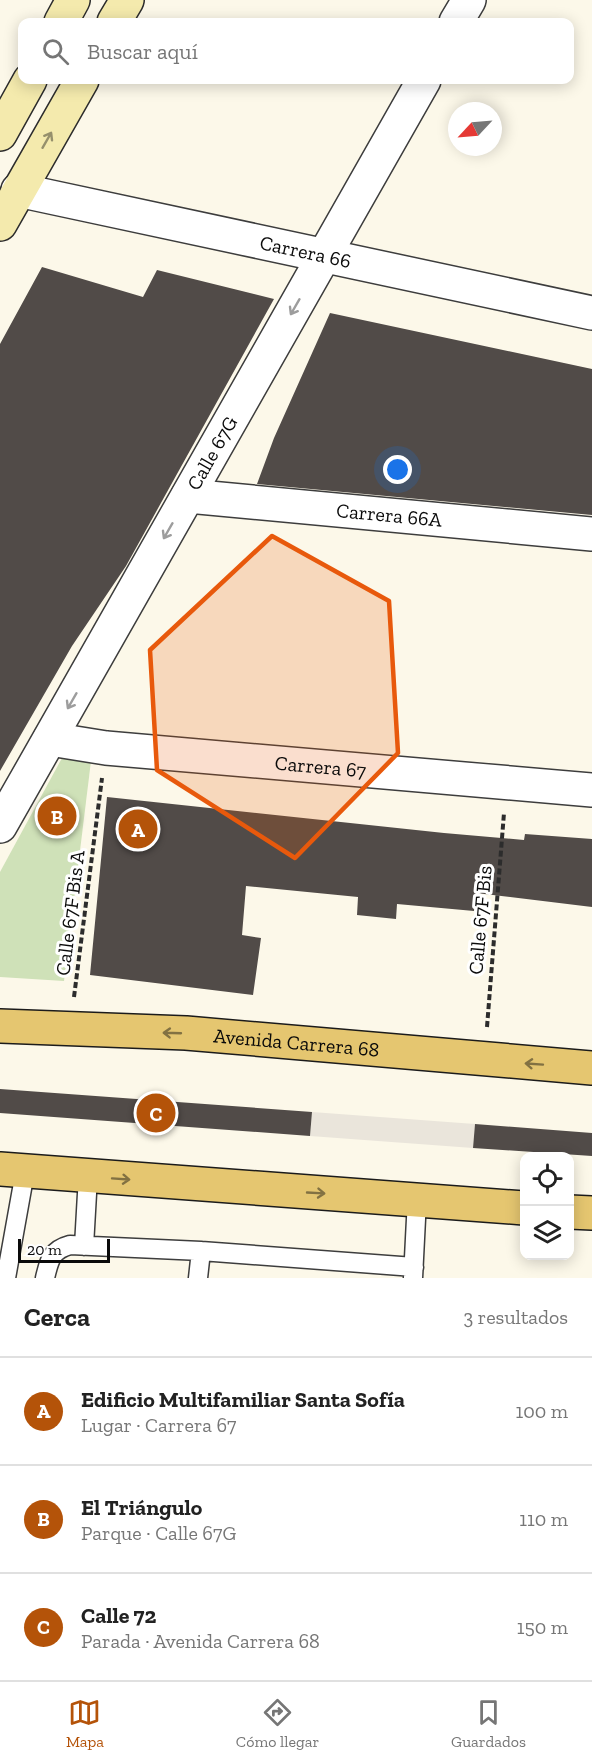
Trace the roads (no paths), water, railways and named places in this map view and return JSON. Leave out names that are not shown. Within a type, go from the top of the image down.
[{"type":"main road","points":[[63,18],[73,0]]},
{"type":"main road","points":[[116,18],[127,0]]},
{"type":"main road","points":[[0,134],[28,84]]},
{"type":"main road","points":[[0,224],[80,84]]},
{"type":"main road","name":"Avenida Carrera 68","points":[[0,1026],[186,1033],[592,1068]]},
{"type":"main road","points":[[12,1170],[520,1208]]},
{"type":"main road","points":[[574,1212],[592,1213]]},
{"type":"street","points":[[458,18],[469,0]]},
{"type":"street","name":"Calle 67G","points":[[0,826],[422,84]]},
{"type":"street","name":"Carrera 66","points":[[18,190],[592,313]]},
{"type":"street","name":"Carrera 66A","points":[[188,496],[592,534]]},
{"type":"street","name":"Carrera 67","points":[[50,739],[106,748],[592,789]]},
{"type":"lane","points":[[6,1278],[12,1170]]},
{"type":"lane","points":[[84,1246],[88,1176]]},
{"type":"lane","points":[[45,1278],[50,1259],[55,1251],[70,1245],[201,1251],[413,1272],[417,1199]]},
{"type":"lane","points":[[198,1278],[201,1251]]},
{"type":"place","name":"El Triángulo","points":[[57,816]]},
{"type":"place","name":"Edificio Multifamiliar Santa Sofía","points":[[138,829]]},
{"type":"place","name":"Calle 72","points":[[156,1113]]}]
